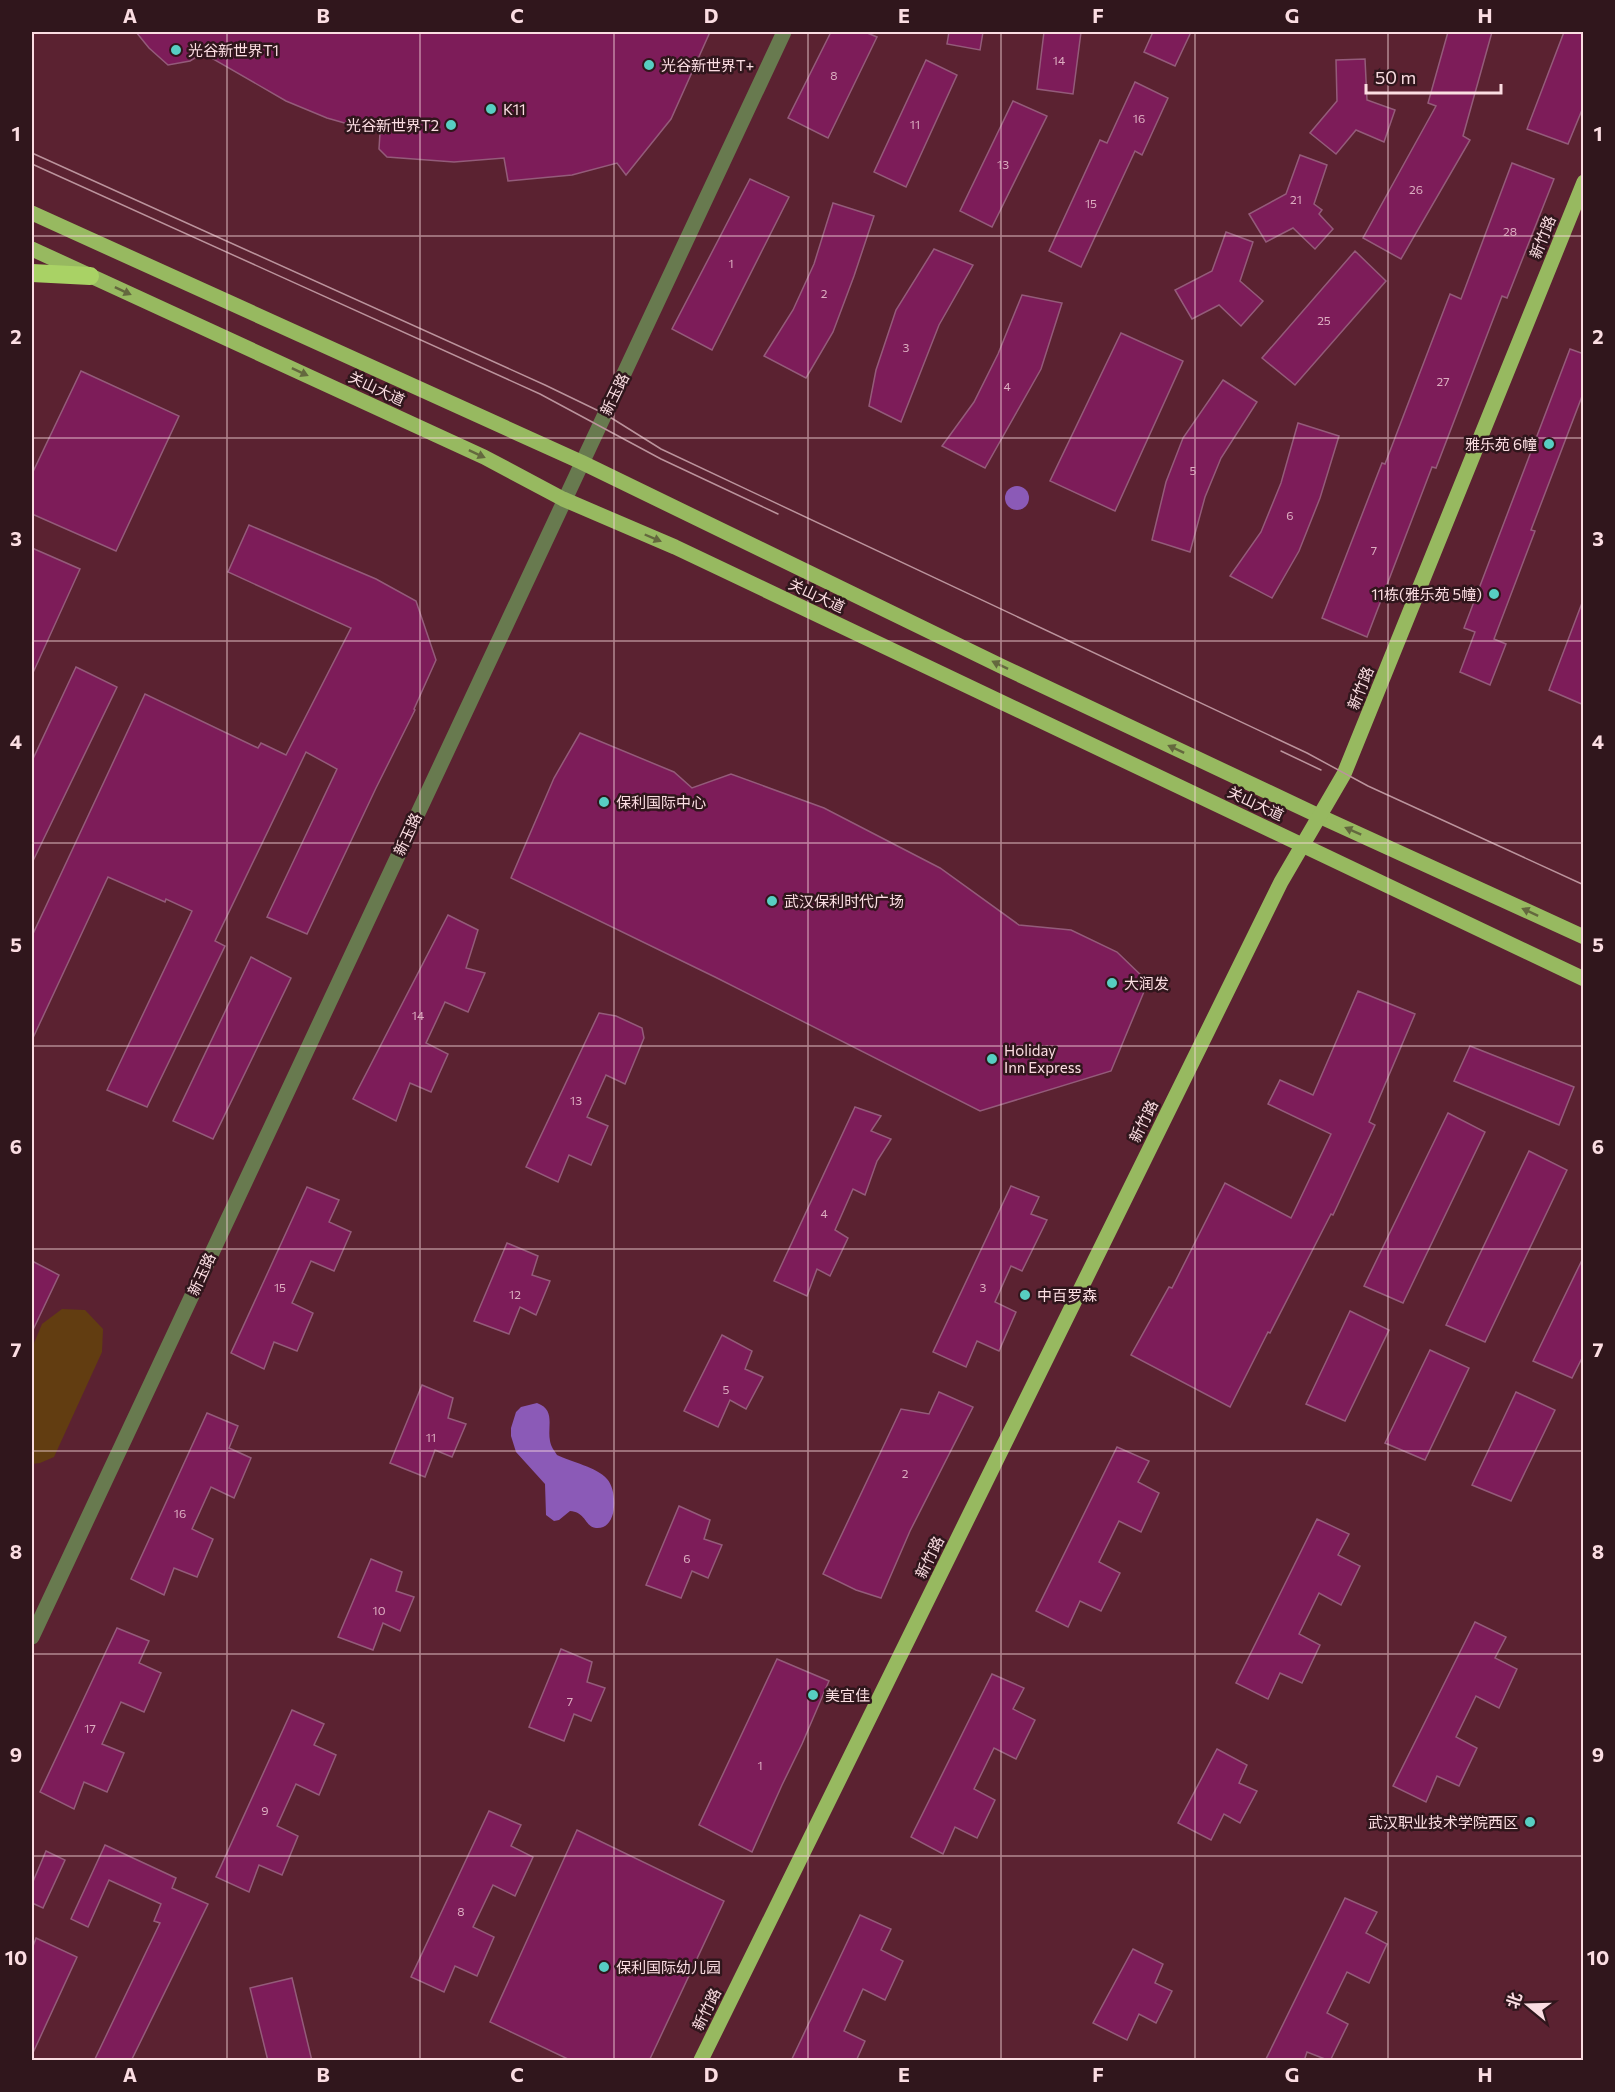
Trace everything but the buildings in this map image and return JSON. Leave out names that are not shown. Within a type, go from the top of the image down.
[{"type":"highway","points":[[32,273],[90,276]]},
{"type":"main road","name":"新竹路","points":[[701,2061],[1281,882],[1344,774],[1584,182]]},
{"type":"main road","name":"关山大道","points":[[32,213],[581,462],[1003,667],[1319,816],[1584,937]]},
{"type":"main road","name":"关山大道","points":[[32,249],[484,457],[564,499],[675,547],[1584,979]]},
{"type":"main road","points":[[32,281],[90,276]]},
{"type":"street","name":"新玉路","points":[[32,1636],[783,32]]},
{"type":"shaded area","points":[[1017,486],[1026,489],[1029,498],[1026,507],[1017,510],[1008,507],[1005,498],[1008,489]]},
{"type":"shaded area","points":[[62,1309],[85,1310],[103,1329],[102,1352],[54,1457],[32,1464],[32,1348],[42,1324]]},
{"type":"shaded area","points":[[537,1403],[543,1406],[549,1414],[550,1441],[557,1455],[597,1471],[611,1485],[614,1509],[609,1523],[603,1527],[592,1527],[575,1512],[570,1511],[559,1520],[554,1521],[546,1515],[545,1484],[516,1452],[511,1436],[516,1412],[521,1407]]},
{"type":"tram line","points":[[32,153],[545,385],[605,414],[661,449],[1307,753],[1368,786],[1584,885]]},
{"type":"tram line","points":[[32,164],[540,394],[661,459],[778,514]]},
{"type":"tram line","points":[[1281,751],[1321,770]]},
{"type":"place","name":"光谷新世界T1","points":[[176,50]]},
{"type":"place","name":"光谷新世界T+","points":[[649,65]]},
{"type":"place","name":"K11","points":[[491,109]]},
{"type":"place","name":"光谷新世界T2","points":[[451,125]]},
{"type":"place","name":"雅乐苑 6幢","points":[[1549,444]]},
{"type":"place","name":"11栋(雅乐苑 5幢)","points":[[1494,594]]},
{"type":"place","name":"保利国际中心","points":[[604,802]]},
{"type":"place","name":"武汉保利时代广场","points":[[772,901]]},
{"type":"place","name":"大润发","points":[[1112,983]]},
{"type":"place","name":"Holiday Inn Express","points":[[992,1059]]},
{"type":"place","name":"中百罗森","points":[[1025,1295]]},
{"type":"place","name":"美宜佳","points":[[813,1695]]},
{"type":"place","name":"武汉职业技术学院西区","points":[[1530,1822]]},
{"type":"place","name":"保利国际幼儿园","points":[[604,1967]]}]
